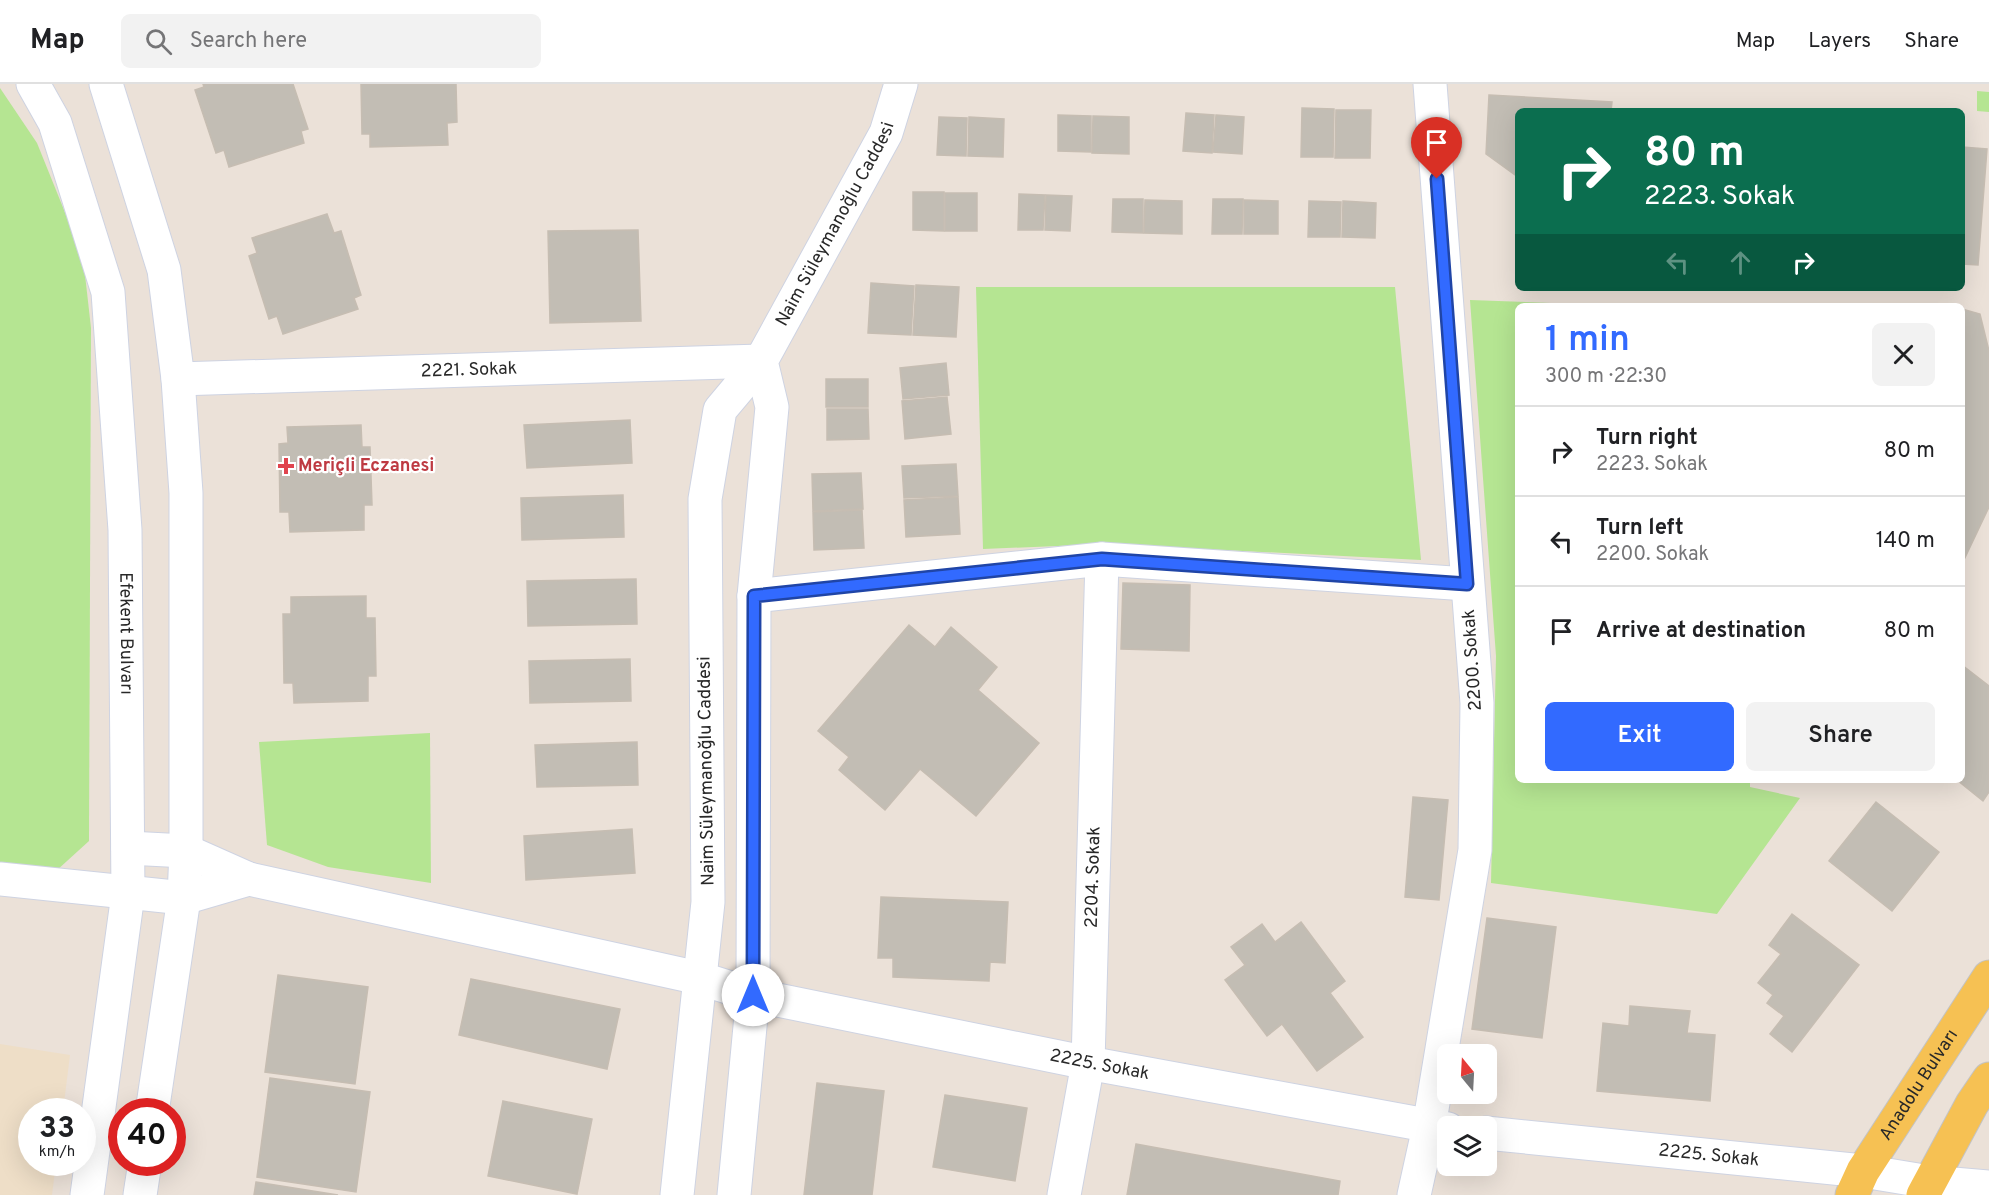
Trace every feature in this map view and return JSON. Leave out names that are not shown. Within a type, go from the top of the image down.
[{"type":"main road","name":"Anadolu Bulvarı","points":[[1857,1183],[1989,977]]},
{"type":"main road","points":[[1927,1189],[1972,1104],[1989,1079]]},
{"type":"street","name":"Efekent Bulvarı","points":[[33,84],[55,123],[108,292],[125,530],[129,894],[87,1195]]},
{"type":"street","points":[[106,84],[164,270],[178,379],[186,493],[184,898],[155,1098]]},
{"type":"street","name":"Naim Süleymanoğlu Caddesi","points":[[677,1195],[708,902],[705,499],[720,410],[761,361],[886,133],[901,84]]},
{"type":"street","name":"2200. Sokak","points":[[1430,84],[1477,703],[1475,850],[1440,1116]]},
{"type":"street","points":[[734,1195],[753,995],[754,596],[772,407],[761,361]]},
{"type":"street","name":"2221. Sokak","points":[[178,379],[761,361]]},
{"type":"street","points":[[754,596],[1102,559],[1467,584]]},
{"type":"street","name":"2204. Sokak","points":[[1064,1195],[1088,1063],[1102,559]]},
{"type":"street","points":[[128,848],[186,851]]},
{"type":"street","name":"2225. Sokak","points":[[186,851],[249,879],[699,978],[753,995],[1088,1063],[1437,1128]]},
{"type":"street","points":[[0,879],[184,898],[249,879]]},
{"type":"street","name":"2200. Sokak","points":[[1414,1195],[1437,1131]]},
{"type":"street","name":"2225. Sokak","points":[[1497,1134],[1857,1183],[1927,1189],[1989,1187]]},
{"type":"street","points":[[140,1195],[143,1176]]},
{"type":"shaded area","points":[[0,1044],[70,1055],[65,1098],[18,1098],[18,1176],[54,1176],[52,1195],[0,1195]]},
{"type":"green space","points":[[0,88],[37,143],[83,257],[91,328],[89,841],[56,871],[0,865]]},
{"type":"green space","points":[[1977,91],[1989,92],[1989,112],[1977,111]]},
{"type":"green space","points":[[976,287],[1395,287],[1421,560],[1105,544],[983,549]]},
{"type":"green space","points":[[1470,300],[1551,303],[1515,303],[1515,783],[1750,783],[1750,787],[1800,798],[1717,914],[1491,883],[1496,656]]},
{"type":"green space","points":[[430,733],[431,883],[328,867],[267,845],[259,742]]},
{"type":"building","points":[[203,84],[293,84],[308,129],[301,131],[304,143],[229,167],[224,150],[216,153],[195,90],[204,87]]},
{"type":"building","points":[[361,84],[456,84],[457,122],[447,123],[448,145],[370,147],[370,134],[362,134]]},
{"type":"building","points":[[1489,95],[1612,102],[1611,108],[1515,108],[1515,175],[1486,154]]},
{"type":"building","points":[[1302,108],[1334,109],[1333,157],[1301,157]]},
{"type":"building","points":[[1336,110],[1371,110],[1370,158],[1335,158]]},
{"type":"building","points":[[1186,113],[1214,115],[1212,153],[1183,151]]},
{"type":"building","points":[[1058,115],[1091,116],[1091,152],[1058,151]]},
{"type":"building","points":[[1216,115],[1244,117],[1242,154],[1213,152]]},
{"type":"building","points":[[1093,116],[1129,117],[1129,154],[1092,153]]},
{"type":"building","points":[[939,117],[967,118],[966,156],[937,155]]},
{"type":"building","points":[[969,117],[1004,119],[1003,157],[968,156]]},
{"type":"building","points":[[1965,147],[1987,149],[1978,265],[1965,264]]},
{"type":"building","points":[[913,192],[944,192],[944,231],[913,230]]},
{"type":"building","points":[[945,193],[977,193],[977,231],[945,231]]},
{"type":"building","points":[[1019,194],[1045,195],[1043,230],[1018,230]]},
{"type":"building","points":[[1046,195],[1072,196],[1070,231],[1045,230]]},
{"type":"building","points":[[1113,199],[1143,199],[1143,233],[1112,232]]},
{"type":"building","points":[[1213,199],[1243,199],[1242,234],[1212,234]]},
{"type":"building","points":[[1145,200],[1182,201],[1182,234],[1144,233]]},
{"type":"building","points":[[1244,200],[1278,201],[1278,234],[1244,234]]},
{"type":"building","points":[[1309,201],[1341,202],[1340,237],[1308,237]]},
{"type":"building","points":[[1343,201],[1376,203],[1375,238],[1342,237]]},
{"type":"building","points":[[327,214],[334,233],[341,231],[361,295],[354,298],[358,309],[283,334],[277,316],[269,319],[249,256],[257,253],[252,238]]},
{"type":"building","points":[[638,230],[641,321],[550,323],[548,231]]},
{"type":"building","points":[[871,283],[914,286],[911,335],[868,333]]},
{"type":"building","points":[[916,285],[959,287],[956,337],[913,335]]},
{"type":"building","points":[[1965,310],[1980,314],[1989,351],[1989,507],[1965,558]]},
{"type":"building","points":[[946,363],[949,395],[903,399],[900,368]]},
{"type":"building","points":[[826,379],[868,379],[868,407],[826,407]]},
{"type":"building","points":[[947,397],[951,434],[905,439],[902,401]]},
{"type":"building","points":[[827,409],[868,409],[869,439],[827,440]]},
{"type":"building","points":[[630,420],[632,463],[527,468],[524,425]]},
{"type":"building","points":[[361,425],[362,447],[370,447],[372,505],[364,505],[364,530],[290,532],[289,512],[280,512],[279,444],[288,443],[287,427]]},
{"type":"building","points":[[956,464],[958,496],[904,498],[902,466]]},
{"type":"building","points":[[861,473],[863,509],[813,511],[812,474]]},
{"type":"building","points":[[623,495],[624,537],[522,540],[521,498]]},
{"type":"building","points":[[958,497],[960,534],[906,537],[904,500]]},
{"type":"building","points":[[862,510],[864,548],[814,550],[813,512]]},
{"type":"building","points":[[636,579],[637,624],[528,626],[527,581]]},
{"type":"building","points":[[1123,583],[1190,585],[1189,651],[1121,649]]},
{"type":"building","points":[[366,596],[366,618],[375,618],[376,676],[368,676],[368,701],[294,703],[293,683],[284,683],[283,614],[291,614],[291,597]]},
{"type":"building","points":[[909,625],[935,647],[951,627],[997,667],[978,690],[1039,743],[976,816],[920,769],[885,810],[839,770],[849,757],[818,731]]},
{"type":"building","points":[[630,659],[631,701],[530,703],[529,661]]},
{"type":"building","points":[[1965,667],[1989,686],[1989,792],[1983,801],[1961,783],[1965,783]]},
{"type":"building","points":[[637,742],[638,785],[537,787],[535,745]]},
{"type":"building","points":[[1413,797],[1448,800],[1439,900],[1405,897]]},
{"type":"building","points":[[1876,802],[1939,852],[1892,911],[1829,861]]},
{"type":"building","points":[[632,829],[635,873],[526,880],[524,836]]},
{"type":"building","points":[[881,897],[1008,902],[1005,963],[990,962],[989,981],[893,977],[893,958],[878,958]]},
{"type":"building","points":[[1792,914],[1859,965],[1792,1052],[1770,1034],[1784,1016],[1767,1003],[1773,995],[1758,983],[1781,954],[1769,945]]},
{"type":"building","points":[[1487,918],[1556,927],[1542,1038],[1472,1029]]},
{"type":"building","points":[[1301,922],[1345,981],[1330,993],[1363,1037],[1317,1071],[1282,1024],[1267,1036],[1225,980],[1245,965],[1231,947],[1262,924],[1275,942]]},
{"type":"building","points":[[278,975],[368,987],[355,1084],[265,1072]]},
{"type":"building","points":[[471,979],[620,1009],[607,1069],[459,1035]]},
{"type":"building","points":[[1630,1006],[1690,1011],[1687,1033],[1715,1035],[1710,1101],[1597,1091],[1603,1023],[1629,1026]]},
{"type":"building","points":[[270,1078],[370,1092],[356,1192],[257,1177]]},
{"type":"building","points":[[817,1083],[884,1091],[872,1195],[804,1195]]},
{"type":"building","points":[[945,1095],[1027,1108],[1015,1181],[933,1167]]},
{"type":"building","points":[[503,1101],[592,1119],[577,1194],[488,1176]]},
{"type":"building","points":[[1136,1144],[1340,1181],[1338,1195],[1127,1195]]},
{"type":"building","points":[[256,1182],[338,1195],[254,1195]]},
{"type":"place","name":"Meriçli Eczanesi","points":[[286,466]]},
{"type":"route","points":[[753,995],[754,596],[1102,559],[1467,584],[1437,179]]}]
